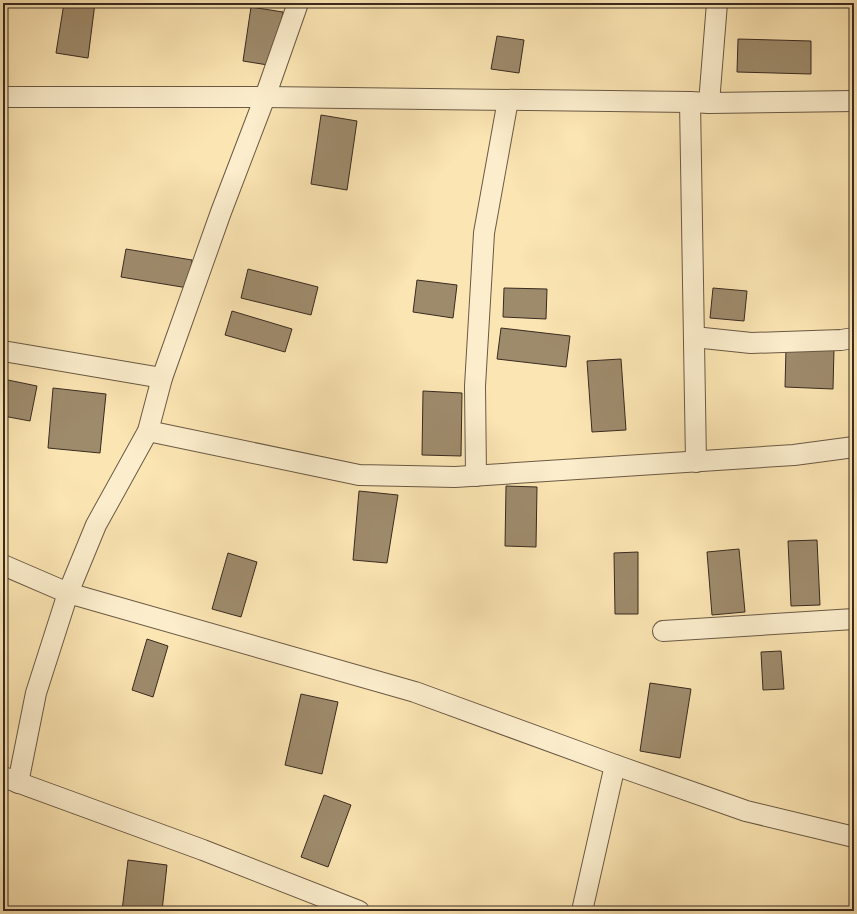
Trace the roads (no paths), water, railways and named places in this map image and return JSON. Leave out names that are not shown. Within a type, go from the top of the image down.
[{"type":"street","points":[[298,3],[162,378],[148,431],[96,525],[68,593],[36,693],[11,780],[203,850],[359,911]]},
{"type":"street","points":[[696,462],[694,337],[699,103],[717,3]]},
{"type":"street","points":[[3,97],[265,97],[699,103],[854,101]]},
{"type":"street","points":[[476,476],[475,386],[484,233],[508,100]]},
{"type":"street","points":[[694,337],[751,343],[841,340],[854,338]]},
{"type":"street","points":[[3,351],[162,378]]},
{"type":"street","points":[[148,431],[359,475],[476,476],[794,455],[854,447]]},
{"type":"street","points":[[3,565],[68,593],[415,692],[615,765],[746,810],[854,837]]},
{"type":"street","points":[[663,631],[854,619]]},
{"type":"street","points":[[582,911],[615,765]]}]
